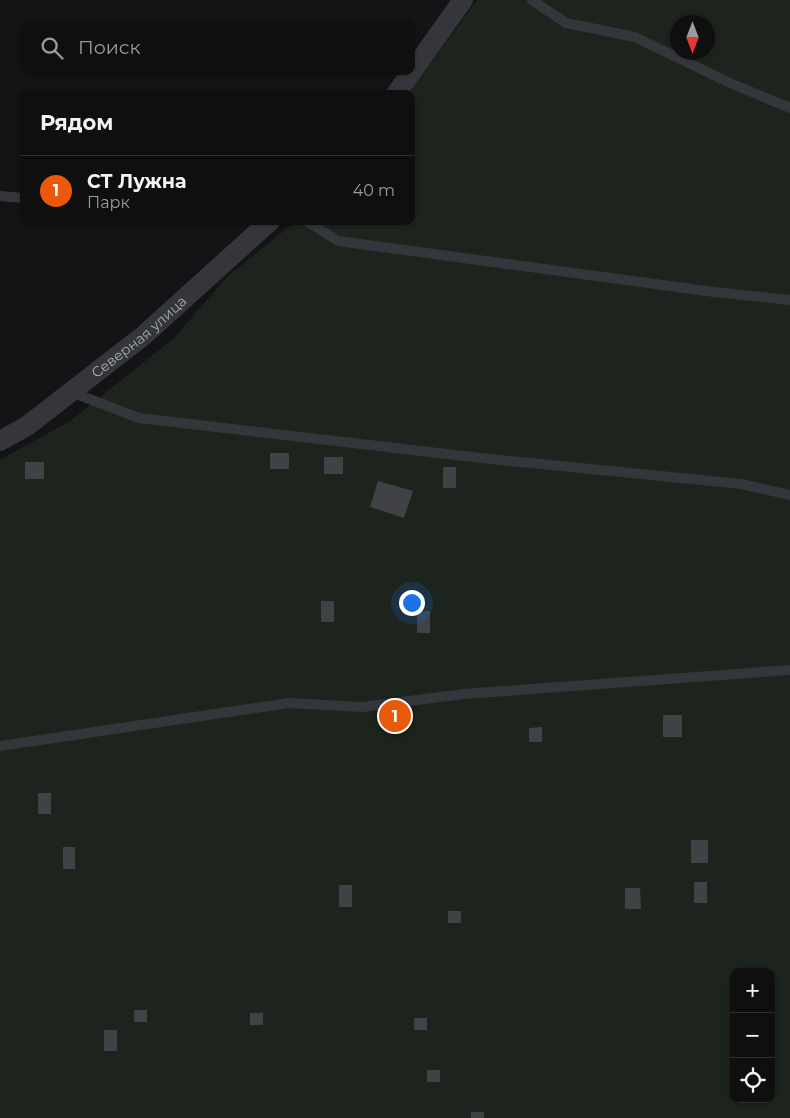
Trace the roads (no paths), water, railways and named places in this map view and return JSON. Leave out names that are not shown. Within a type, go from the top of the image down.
[{"type":"street","points":[[415,67],[463,0]]},
{"type":"street","points":[[399,90],[410,75]]},
{"type":"street","name":"Северная улица","points":[[0,441],[26,426],[143,336],[266,225]]},
{"type":"lane","points":[[532,0],[566,23],[635,37],[730,83],[790,108]]},
{"type":"lane","points":[[0,196],[20,198]]},
{"type":"lane","points":[[313,225],[338,242],[714,292],[790,300]]},
{"type":"lane","points":[[70,392],[139,418],[481,458],[741,484],[790,495]]},
{"type":"lane","points":[[0,746],[289,703],[362,707],[464,694],[790,670]]},
{"type":"place","name":"СТ Лужна","points":[[395,716]]}]
